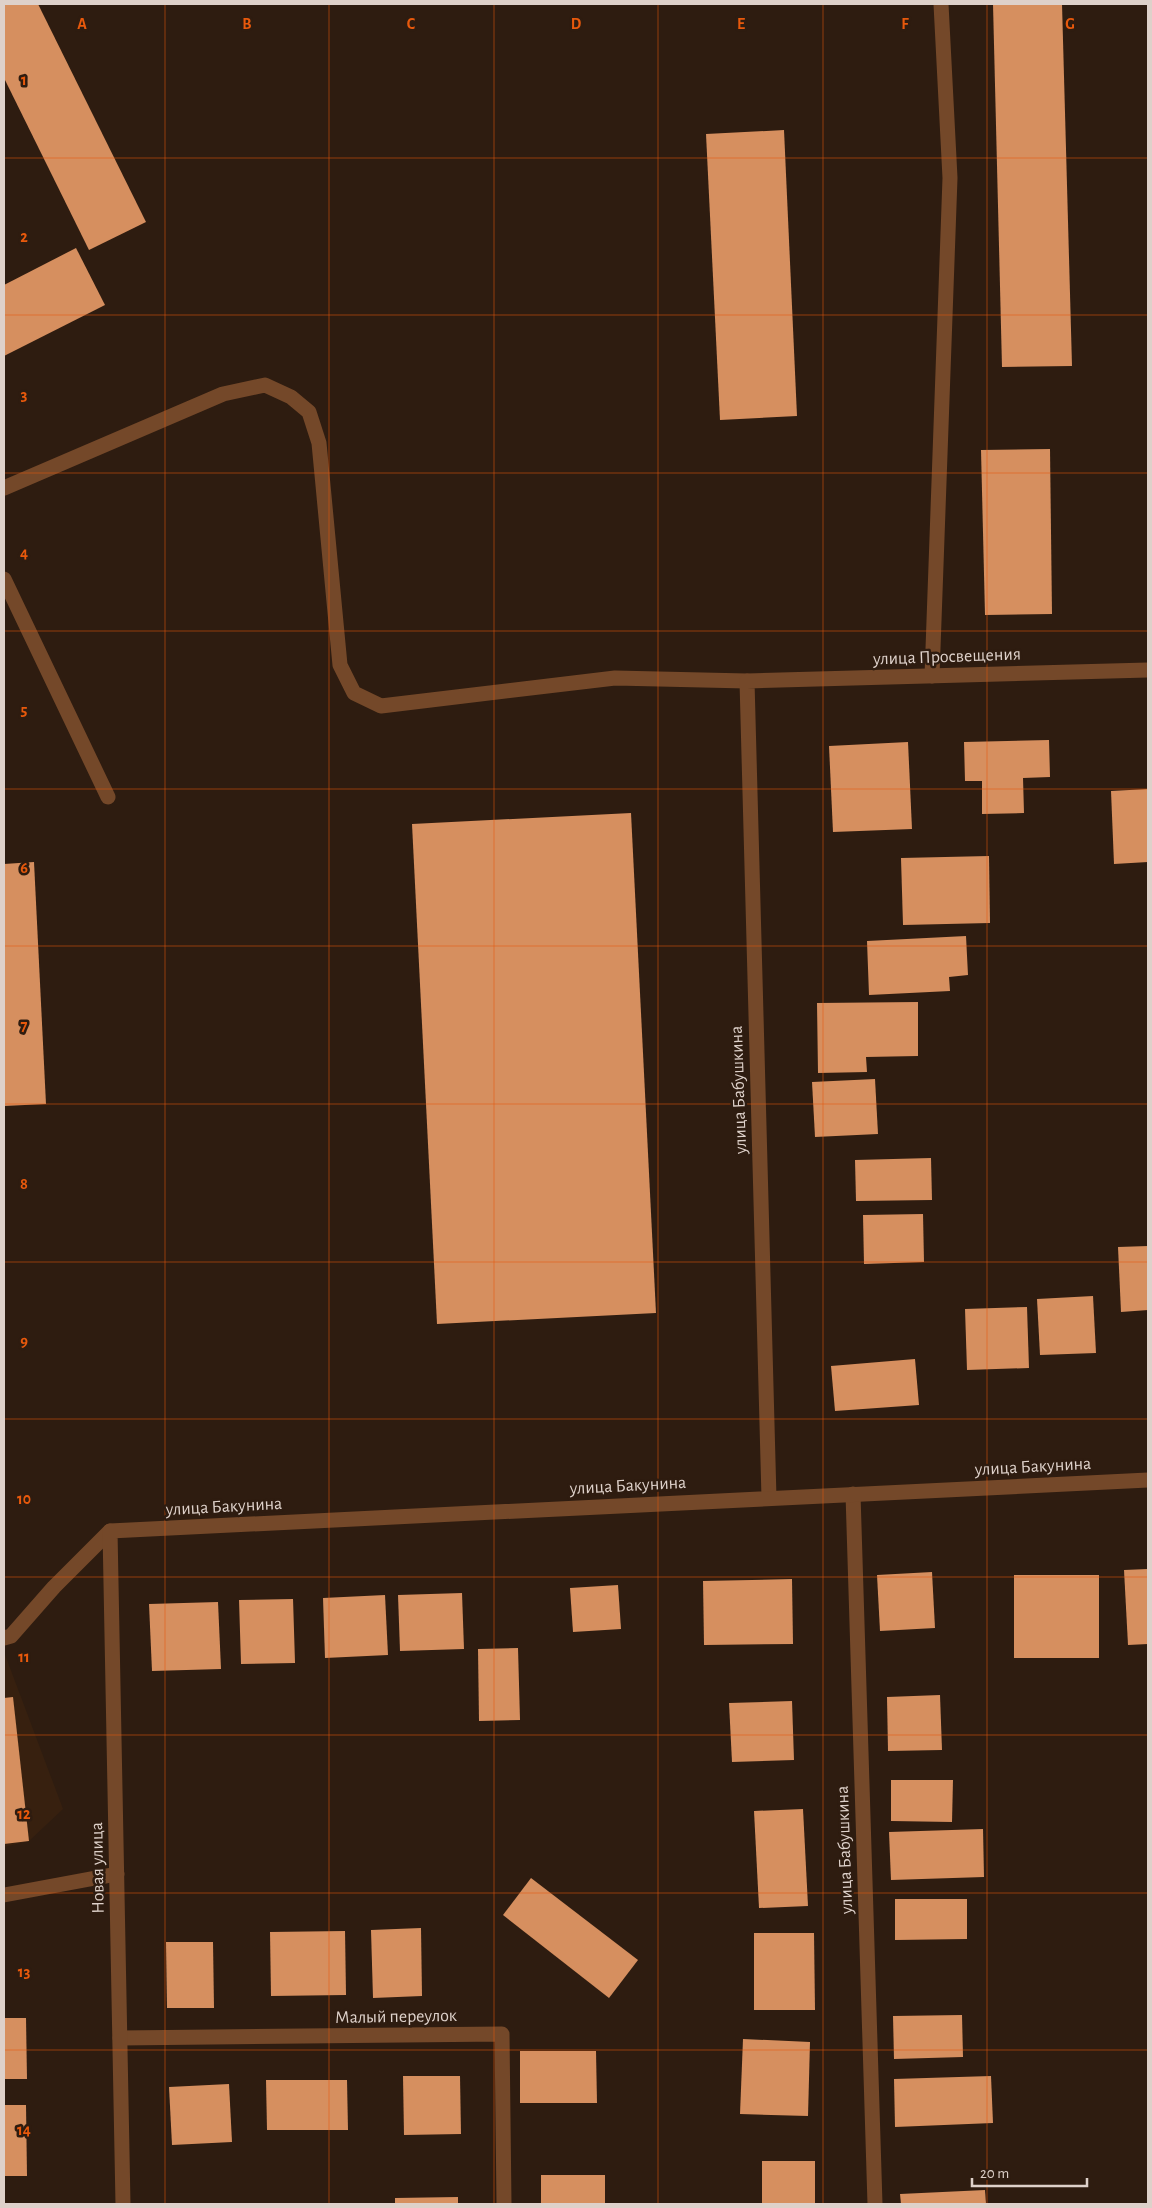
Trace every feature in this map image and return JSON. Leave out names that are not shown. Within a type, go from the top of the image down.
[{"type":"street","points":[[932,676],[950,178],[941,4]]},
{"type":"street","name":"улица Просвещения","points":[[4,488],[223,394],[265,385],[291,397],[309,412],[319,443],[340,665],[354,692],[381,706],[616,678],[747,681],[1148,670]]},
{"type":"street","points":[[4,579],[108,796]]},
{"type":"street","name":"улица Бабушкина","points":[[747,681],[769,1498]]},
{"type":"street","name":"улица Бакунина","points":[[110,1531],[1148,1480]]},
{"type":"street","name":"улица Бабушкина","points":[[853,1494],[875,2204]]},
{"type":"street","points":[[4,1638],[11,1636],[54,1587],[110,1531]]},
{"type":"street","name":"Новая улица","points":[[110,1531],[123,2204]]},
{"type":"street","points":[[4,1895],[117,1874]]},
{"type":"street","name":"Малый переулок","points":[[120,2038],[502,2034],[504,2204]]},
{"type":"shaded area","points":[[4,1652],[63,1809],[29,1841],[4,1847]]},
{"type":"building","points":[[4,4],[38,4],[146,222],[89,250],[4,78]]},
{"type":"building","points":[[993,4],[1062,4],[1072,366],[1002,367]]},
{"type":"building","points":[[784,130],[797,416],[720,420],[706,134]]},
{"type":"building","points":[[76,248],[105,305],[4,356],[4,285]]},
{"type":"building","points":[[1050,449],[1052,614],[985,615],[981,450]]},
{"type":"building","points":[[1049,740],[1050,777],[1023,778],[1024,813],[982,814],[982,781],[965,781],[964,742]]},
{"type":"building","points":[[908,742],[912,829],[833,832],[829,746]]},
{"type":"building","points":[[1148,789],[1148,862],[1114,864],[1111,791]]},
{"type":"building","points":[[631,813],[656,1313],[437,1324],[412,824]]},
{"type":"building","points":[[989,856],[990,923],[903,925],[901,858]]},
{"type":"building","points":[[34,862],[46,1104],[4,1106],[4,864]]},
{"type":"building","points":[[966,936],[968,975],[949,977],[950,991],[869,995],[867,941]]},
{"type":"building","points":[[918,1002],[918,1056],[866,1057],[867,1072],[818,1073],[817,1003]]},
{"type":"building","points":[[875,1079],[878,1134],[815,1137],[812,1082]]},
{"type":"building","points":[[931,1158],[932,1200],[856,1201],[855,1160]]},
{"type":"building","points":[[923,1214],[924,1262],[864,1264],[863,1215]]},
{"type":"building","points":[[1148,1246],[1148,1310],[1121,1312],[1118,1247]]},
{"type":"building","points":[[1093,1296],[1096,1353],[1040,1355],[1037,1299]]},
{"type":"building","points":[[1027,1307],[1029,1368],[967,1370],[965,1309]]},
{"type":"building","points":[[915,1359],[919,1405],[835,1411],[831,1366]]},
{"type":"building","points":[[1148,1569],[1148,1644],[1128,1645],[1124,1570]]},
{"type":"building","points":[[932,1572],[935,1628],[880,1631],[877,1575]]},
{"type":"building","points":[[1014,1575],[1099,1575],[1099,1658],[1014,1658]]},
{"type":"building","points":[[792,1579],[793,1644],[704,1645],[703,1581]]},
{"type":"building","points":[[618,1585],[621,1629],[573,1632],[570,1588]]},
{"type":"building","points":[[462,1593],[464,1649],[400,1651],[398,1595]]},
{"type":"building","points":[[385,1595],[388,1655],[325,1658],[323,1598]]},
{"type":"building","points":[[293,1599],[295,1663],[241,1664],[239,1600]]},
{"type":"building","points":[[218,1602],[221,1669],[152,1671],[149,1604]]},
{"type":"building","points":[[518,1648],[520,1720],[479,1721],[478,1649]]},
{"type":"building","points":[[940,1695],[942,1750],[888,1751],[887,1697]]},
{"type":"building","points":[[13,1697],[29,1841],[4,1844],[4,1698]]},
{"type":"building","points":[[792,1701],[794,1760],[732,1762],[729,1703]]},
{"type":"building","points":[[891,1780],[953,1780],[952,1822],[891,1821]]},
{"type":"building","points":[[803,1809],[808,1906],[759,1908],[754,1811]]},
{"type":"building","points":[[983,1829],[984,1877],[891,1880],[889,1832]]},
{"type":"building","points":[[531,1878],[638,1960],[609,1998],[503,1915]]},
{"type":"building","points":[[895,1899],[967,1899],[967,1939],[895,1940]]},
{"type":"building","points":[[421,1928],[422,1996],[373,1998],[371,1930]]},
{"type":"building","points":[[345,1931],[346,1995],[271,1996],[270,1932]]},
{"type":"building","points":[[754,1933],[814,1933],[815,2010],[754,2010]]},
{"type":"building","points":[[166,1942],[213,1942],[214,2008],[167,2008]]},
{"type":"building","points":[[962,2015],[963,2057],[894,2059],[893,2016]]},
{"type":"building","points":[[4,2018],[26,2018],[27,2079],[4,2079]]},
{"type":"building","points":[[743,2039],[810,2042],[808,2116],[740,2114]]},
{"type":"building","points":[[520,2051],[596,2051],[597,2103],[520,2103]]},
{"type":"building","points":[[403,2076],[460,2076],[461,2134],[404,2135]]},
{"type":"building","points":[[991,2076],[993,2123],[895,2127],[894,2079]]},
{"type":"building","points":[[266,2080],[347,2080],[348,2130],[267,2130]]},
{"type":"building","points":[[229,2084],[232,2142],[172,2145],[169,2087]]},
{"type":"building","points":[[4,2105],[26,2105],[27,2176],[4,2176]]},
{"type":"building","points":[[762,2161],[815,2161],[815,2204],[762,2204]]},
{"type":"building","points":[[541,2175],[605,2175],[605,2204],[541,2204]]},
{"type":"building","points":[[985,2190],[986,2204],[901,2204],[900,2194]]},
{"type":"building","points":[[458,2197],[458,2204],[395,2204],[395,2198]]}]
